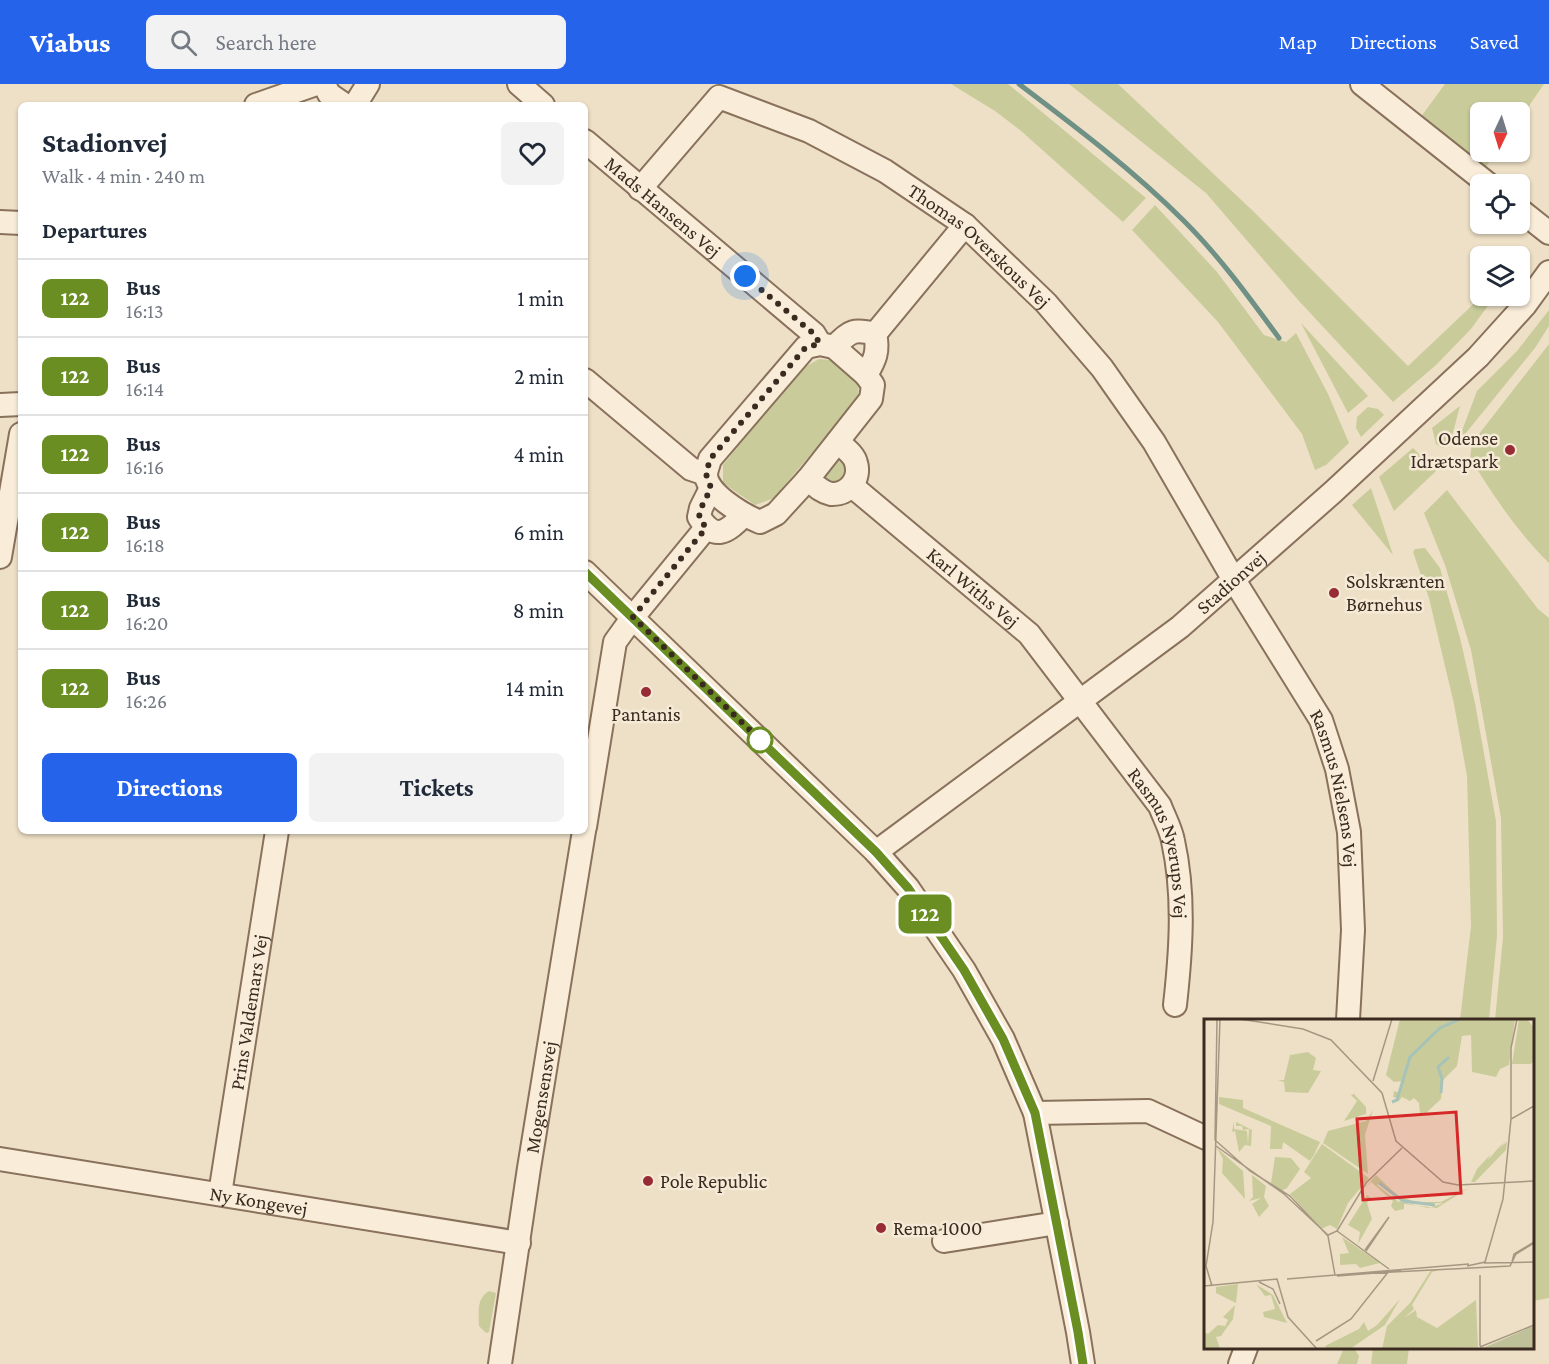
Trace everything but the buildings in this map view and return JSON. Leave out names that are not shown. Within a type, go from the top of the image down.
[{"type":"street","points":[[265,102],[316,84]]},
{"type":"street","points":[[324,84],[329,94],[341,102]]},
{"type":"street","points":[[357,102],[368,84]]},
{"type":"street","points":[[519,84],[540,102]]},
{"type":"street","points":[[1362,84],[1475,174]]},
{"type":"street","name":"Thomas Overskous Vej","points":[[640,189],[719,96],[809,131],[876,166],[965,225],[1046,303],[1102,368],[1154,442],[1234,580]]},
{"type":"street","name":"Mads Hansens Vej","points":[[588,144],[827,346],[866,375]]},
{"type":"street","points":[[1530,218],[1549,233]]},
{"type":"street","points":[[0,222],[18,223]]},
{"type":"street","points":[[875,334],[965,225]]},
{"type":"street","name":"Stadionvej","points":[[876,852],[1180,627],[1333,492],[1478,357],[1525,305],[1549,272]]},
{"type":"street","points":[[744,515],[729,530],[718,533],[706,528],[699,517],[708,481],[710,459],[806,347],[827,346],[849,332],[858,330],[875,334]]},
{"type":"street","points":[[588,383],[708,481],[744,515],[760,522],[776,514],[808,479],[871,399],[873,385],[866,375],[876,358],[878,346],[875,334]]},
{"type":"street","points":[[0,405],[18,405]]},
{"type":"street","points":[[808,479],[819,490],[831,494],[843,492],[852,486],[857,473],[856,462],[851,453],[837,442]]},
{"type":"street","points":[[0,557],[18,452]]},
{"type":"street","name":"Karl Withs Vej","points":[[852,486],[1029,634],[1080,701]]},
{"type":"street","name":"Mogensensvej","points":[[588,810],[615,642],[706,528]]},
{"type":"street","points":[[588,575],[876,852],[908,888],[964,970],[1003,1039],[1035,1113],[1083,1364]]},
{"type":"street","name":"Rasmus Nielsens Vej","points":[[1234,580],[1321,720],[1337,769],[1349,832],[1353,930],[1348,1019]]},
{"type":"street","name":"Rasmus Nyerups Vej","points":[[1080,701],[1160,806],[1173,839],[1180,897],[1180,959],[1175,1005]]},
{"type":"street","name":"Prins Valdemars Vej","points":[[220,1194],[277,834]]},
{"type":"street","name":"Mogensensvej","points":[[500,1364],[529,1168],[584,834]]},
{"type":"street","points":[[1035,1113],[1148,1111],[1204,1137]]},
{"type":"street","name":"Ny Kongevej","points":[[0,1159],[519,1243]]},
{"type":"street","points":[[944,1241],[1057,1223]]},
{"type":"street","points":[[1239,1364],[1245,1349]]},
{"type":"green space","points":[[951,84],[1008,84],[1146,198],[1123,222],[1020,130],[995,111]]},
{"type":"green space","points":[[1069,84],[1118,84],[1253,211],[1408,366],[1471,306],[1488,306],[1471,329],[1436,365],[1393,402],[1299,301],[1206,193]]},
{"type":"green space","points":[[1445,84],[1544,84],[1530,104],[1530,102],[1470,102],[1470,156],[1420,118]]},
{"type":"green space","points":[[1477,162],[1490,162],[1485,168]]},
{"type":"green space","points":[[1155,205],[1217,272],[1264,335],[1286,342],[1296,333],[1328,394],[1349,443],[1326,465],[1315,470],[1302,434],[1218,322],[1132,230]]},
{"type":"green space","points":[[1549,310],[1549,326],[1535,348],[1457,444],[1477,391],[1517,351]]},
{"type":"green space","points":[[1301,323],[1368,396],[1348,413]]},
{"type":"green space","name":"Odense Idrætspark","points":[[1549,344],[1549,563],[1516,526],[1470,458],[1472,443]]},
{"type":"green space","points":[[819,359],[830,360],[859,382],[858,398],[774,498],[755,505],[723,483],[723,465],[798,371]]},
{"type":"green space","points":[[1460,406],[1450,444],[1443,448],[1436,444],[1432,428]]},
{"type":"green space","points":[[1368,407],[1378,409],[1384,415],[1361,437],[1356,428],[1357,417]]},
{"type":"green space","points":[[1413,448],[1436,471],[1394,511],[1379,477]]},
{"type":"green space","points":[[841,456],[850,471],[841,484],[821,481],[833,460]]},
{"type":"green space","points":[[1371,488],[1393,555],[1352,505]]},
{"type":"green space","points":[[1447,490],[1538,609],[1549,618],[1549,1298],[1534,1301],[1534,1019],[1495,1019],[1503,937],[1501,818],[1471,650],[1445,565],[1424,513]]},
{"type":"green space","points":[[1425,548],[1440,568],[1475,703],[1496,821],[1497,936],[1489,1019],[1460,1019],[1471,926],[1467,776],[1454,704],[1429,598],[1413,552],[1415,549]]},
{"type":"green space","points":[[489,1291],[496,1293],[489,1332],[486,1333],[479,1326],[479,1311],[482,1298]]},
{"type":"green space","points":[[1344,1349],[1355,1349],[1359,1356],[1357,1364],[1337,1364]]},
{"type":"green space","points":[[1373,1349],[1409,1349],[1407,1364],[1371,1364]]},
{"type":"waterway","points":[[1019,84],[1083,133],[1165,202],[1222,263],[1279,338]]},
{"type":"bus line","name":"122","points":[[588,575],[876,852],[908,888],[964,970],[1003,1039],[1035,1113],[1083,1364]]},
{"type":"place","name":"Odense Idrætspark","points":[[1510,450]]},
{"type":"place","name":"Solskrænten Børnehus","points":[[1334,593]]},
{"type":"place","name":"Pantanis","points":[[646,692]]},
{"type":"place","name":"Pole Republic","points":[[648,1181]]},
{"type":"place","name":"Rema 1000","points":[[881,1228]]},
{"type":"route","points":[[745,276],[814,334],[820,344],[806,347],[710,459],[706,474],[711,488],[699,517],[706,528],[633,617],[760,740]]}]
